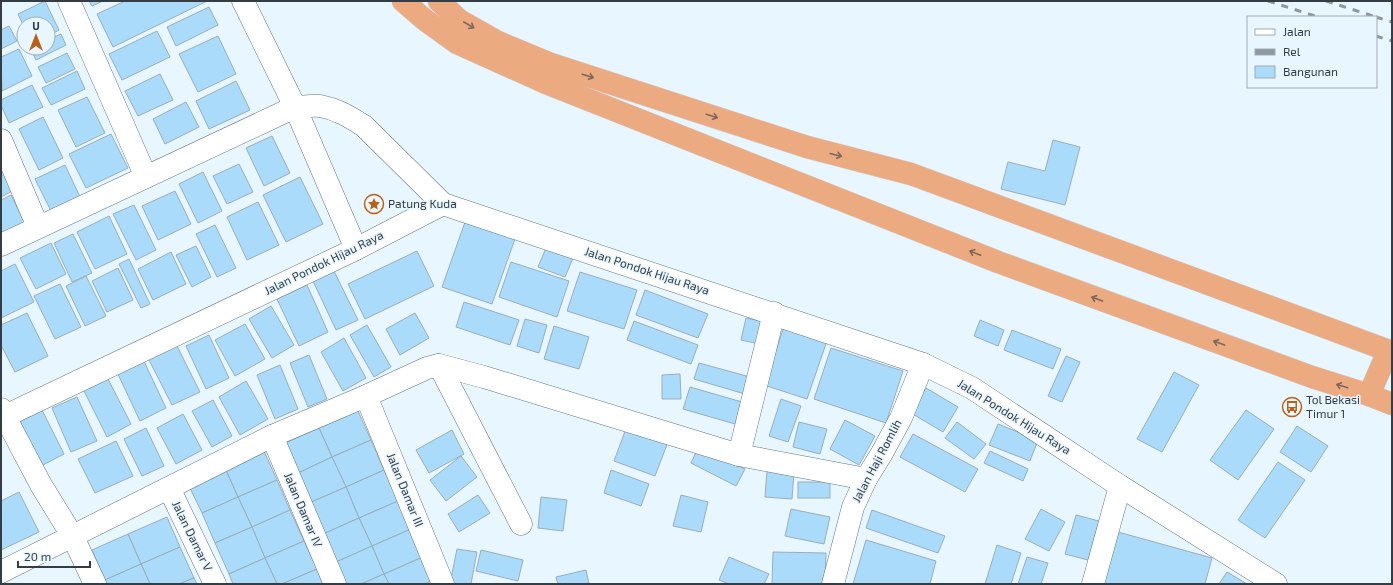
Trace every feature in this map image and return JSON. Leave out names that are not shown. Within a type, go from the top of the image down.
[{"type":"highway","points":[[403,1],[425,20],[457,43],[546,83],[998,262],[1312,377],[1392,404]]},
{"type":"highway","points":[[439,1],[459,20],[498,42],[551,64],[808,147],[911,174],[1390,351],[1369,395]]},
{"type":"street","points":[[69,1],[146,177]]},
{"type":"street","points":[[243,1],[295,107],[356,249]]},
{"type":"street","points":[[1,245],[295,107],[319,106],[338,111],[349,116],[364,126],[443,204]]},
{"type":"street","points":[[1,140],[38,227]]},
{"type":"street","name":"Jalan Pondok Hijau Raya","points":[[2,415],[356,249],[443,204],[774,313],[923,364],[972,388],[1120,486],[1276,584]]},
{"type":"street","points":[[739,455],[774,313]]},
{"type":"street","name":"Jalan Haji Romlih","points":[[833,584],[853,507],[866,479],[901,418],[923,364]]},
{"type":"street","points":[[439,365],[521,524]]},
{"type":"street","points":[[1,572],[272,436],[427,368],[439,365],[477,375],[739,455],[866,479]]},
{"type":"street","name":"Jalan Damar III","points":[[366,396],[443,584]]},
{"type":"street","points":[[2,415],[41,485],[73,537],[95,584]]},
{"type":"street","name":"Jalan Damar IV","points":[[272,436],[335,584]]},
{"type":"street","points":[[1093,584],[1120,486]]},
{"type":"street","name":"Jalan Damar V","points":[[169,488],[215,584]]},
{"type":"building","points":[[45,1],[52,16],[19,16],[18,14]]},
{"type":"building","points":[[89,1],[103,1],[92,6]]},
{"type":"building","points":[[125,1],[207,1],[113,47],[97,14]]},
{"type":"building","points":[[209,7],[218,25],[176,46],[167,27]]},
{"type":"building","points":[[56,24],[59,30],[56,32]]},
{"type":"building","points":[[9,26],[16,42],[1,49],[1,30]]},
{"type":"building","points":[[157,31],[170,57],[122,80],[109,54]]},
{"type":"building","points":[[61,34],[66,45],[56,50],[56,36]]},
{"type":"building","points":[[218,36],[236,74],[198,92],[179,54]]},
{"type":"building","points":[[16,50],[16,56],[22,56],[32,76],[2,91],[1,57]]},
{"type":"building","points":[[67,53],[75,69],[46,83],[38,67]]},
{"type":"building","points":[[34,56],[44,56],[36,60]]},
{"type":"building","points":[[77,71],[85,89],[51,105],[42,88]]},
{"type":"building","points":[[160,74],[173,100],[138,116],[125,91]]},
{"type":"building","points":[[236,81],[250,110],[209,129],[196,101]]},
{"type":"building","points":[[32,85],[43,107],[9,123],[1,105],[1,100]]},
{"type":"building","points":[[87,97],[105,133],[76,147],[58,110]]},
{"type":"building","points":[[186,102],[199,127],[165,144],[153,119]]},
{"type":"building","points":[[43,117],[63,158],[39,170],[19,129]]},
{"type":"building","points":[[111,134],[128,168],[86,188],[69,154]]},
{"type":"building","points":[[272,136],[290,173],[264,186],[246,148]]},
{"type":"building","points":[[1053,140],[1080,147],[1065,205],[1001,189],[1008,162],[1045,171]]},
{"type":"building","points":[[239,164],[253,192],[227,204],[213,176]]},
{"type":"building","points":[[65,165],[81,199],[52,213],[35,179]]},
{"type":"building","points":[[1,168],[12,191],[1,197]]},
{"type":"building","points":[[203,172],[222,211],[198,223],[179,184]]},
{"type":"building","points":[[300,177],[323,224],[286,242],[263,195]]},
{"type":"building","points":[[175,191],[191,224],[158,240],[142,206]]},
{"type":"building","points":[[11,195],[27,227],[1,240],[1,200]]},
{"type":"building","points":[[258,202],[279,245],[247,260],[227,217]]},
{"type":"building","points":[[134,205],[156,250],[136,260],[113,214]]},
{"type":"building","points":[[109,216],[127,254],[95,269],[77,232]]},
{"type":"building","points":[[465,222],[515,239],[492,304],[442,287]]},
{"type":"building","points":[[215,225],[236,268],[217,277],[196,234]]},
{"type":"building","points":[[73,234],[92,273],[72,282],[54,243]]},
{"type":"building","points":[[51,243],[66,274],[36,289],[20,258]]},
{"type":"building","points":[[196,246],[211,277],[192,287],[176,255]]},
{"type":"building","points":[[546,248],[573,258],[565,277],[538,267]]},
{"type":"building","points":[[417,251],[434,286],[365,319],[348,284]]},
{"type":"building","points":[[171,252],[186,284],[153,300],[138,269]]},
{"type":"building","points":[[129,259],[150,304],[141,308],[119,264]]},
{"type":"building","points":[[511,262],[569,281],[557,317],[499,297]]},
{"type":"building","points":[[15,264],[34,302],[1,318],[1,271]]},
{"type":"building","points":[[118,268],[133,300],[107,312],[92,281]]},
{"type":"building","points":[[334,271],[358,320],[336,330],[313,281]]},
{"type":"building","points":[[580,272],[637,290],[624,329],[567,311]]},
{"type":"building","points":[[86,276],[106,316],[85,326],[66,286]]},
{"type":"building","points":[[60,284],[81,327],[55,339],[34,296]]},
{"type":"building","points":[[307,285],[328,332],[299,346],[277,299]]},
{"type":"building","points":[[645,290],[708,314],[698,338],[636,315]]},
{"type":"building","points":[[464,302],[519,320],[510,345],[456,327]]},
{"type":"building","points":[[271,306],[294,345],[272,358],[249,319]]},
{"type":"building","points":[[27,313],[48,356],[15,372],[1,345],[1,325]]},
{"type":"building","points":[[415,313],[429,338],[400,355],[386,329]]},
{"type":"building","points":[[746,318],[764,322],[759,344],[741,340]]},
{"type":"building","points":[[525,319],[547,325],[539,353],[517,346]]},
{"type":"building","points":[[980,320],[1004,330],[998,346],[974,336]]},
{"type":"building","points":[[634,321],[698,345],[691,364],[627,340]]},
{"type":"building","points":[[786,321],[829,335],[807,399],[764,385]]},
{"type":"building","points":[[245,324],[265,359],[235,376],[215,340]]},
{"type":"building","points":[[367,325],[391,367],[374,377],[350,335]]},
{"type":"building","points":[[554,326],[589,337],[579,369],[544,359]]},
{"type":"building","points":[[1012,330],[1061,349],[1053,369],[1004,350]]},
{"type":"building","points":[[209,335],[229,378],[206,389],[186,346]]},
{"type":"building","points":[[344,338],[366,378],[343,391],[321,352]]},
{"type":"building","points":[[175,342],[200,392],[172,405],[147,356]]},
{"type":"building","points":[[831,348],[903,371],[886,423],[814,399]]},
{"type":"building","points":[[309,355],[327,399],[308,407],[290,363]]},
{"type":"building","points":[[1066,356],[1080,362],[1062,402],[1048,396]]},
{"type":"building","points":[[142,357],[166,408],[140,421],[116,370]]},
{"type":"building","points":[[699,363],[750,377],[745,394],[694,379]]},
{"type":"building","points":[[280,365],[298,409],[275,419],[257,375]]},
{"type":"building","points":[[1174,372],[1199,385],[1162,452],[1137,439]]},
{"type":"building","points":[[680,374],[681,399],[662,399],[662,375]]},
{"type":"building","points":[[107,377],[131,424],[107,437],[83,389]]},
{"type":"building","points":[[246,381],[268,419],[240,435],[219,397]]},
{"type":"building","points":[[690,387],[742,402],[735,424],[683,409]]},
{"type":"building","points":[[926,388],[958,407],[943,432],[911,413]]},
{"type":"building","points":[[77,397],[97,441],[71,452],[52,408]]},
{"type":"building","points":[[781,399],[801,406],[788,442],[769,436]]},
{"type":"building","points":[[213,400],[232,436],[212,447],[192,411]]},
{"type":"building","points":[[42,410],[64,454],[41,466],[19,422]]},
{"type":"building","points":[[1246,410],[1274,429],[1238,480],[1210,460]]},
{"type":"building","points":[[358,411],[371,440],[332,457],[319,428]]},
{"type":"building","points":[[183,414],[202,450],[176,464],[157,428]]},
{"type":"building","points":[[845,420],[875,436],[859,465],[830,449]]},
{"type":"building","points":[[799,422],[827,429],[820,454],[793,447]]},
{"type":"building","points":[[957,422],[986,444],[974,459],[945,438]]},
{"type":"building","points":[[998,424],[1038,440],[1030,461],[989,445]]},
{"type":"building","points":[[627,426],[668,442],[655,476],[614,461]]},
{"type":"building","points":[[1297,426],[1328,446],[1311,472],[1280,452]]},
{"type":"building","points":[[146,428],[164,466],[142,476],[124,439]]},
{"type":"building","points":[[319,428],[332,457],[296,474],[283,444]]},
{"type":"building","points":[[452,430],[464,454],[429,473],[416,450]]},
{"type":"building","points":[[913,434],[978,469],[965,492],[900,457]]},
{"type":"building","points":[[371,440],[384,470],[346,487],[332,457]]},
{"type":"building","points":[[116,441],[133,476],[95,493],[78,459]]},
{"type":"building","points":[[699,446],[745,469],[736,486],[691,463]]},
{"type":"building","points":[[264,451],[277,480],[238,497],[225,468]]},
{"type":"building","points":[[990,451],[1028,469],[1023,481],[984,463]]},
{"type":"building","points":[[461,456],[477,477],[446,501],[430,480]]},
{"type":"building","points":[[332,457],[346,487],[309,503],[296,474]]},
{"type":"building","points":[[1278,462],[1305,480],[1265,538],[1238,520]]},
{"type":"building","points":[[225,468],[238,497],[202,513],[188,484]]},
{"type":"building","points":[[384,470],[398,501],[359,518],[346,487]]},
{"type":"building","points":[[611,470],[649,484],[641,506],[604,493]]},
{"type":"building","points":[[767,471],[794,473],[792,499],[765,497]]},
{"type":"building","points":[[277,480],[290,510],[252,527],[238,497]]},
{"type":"building","points":[[798,482],[830,482],[830,498],[798,498]]},
{"type":"building","points":[[346,487],[359,518],[323,534],[309,503]]},
{"type":"building","points":[[19,492],[39,532],[1,550],[1,501]]},
{"type":"building","points":[[478,495],[490,513],[459,532],[448,514]]},
{"type":"building","points":[[681,495],[708,502],[701,532],[673,526]]},
{"type":"building","points":[[238,497],[252,527],[215,543],[202,513]]},
{"type":"building","points":[[541,497],[567,500],[563,531],[538,528]]},
{"type":"building","points":[[398,501],[411,529],[372,546],[359,518]]},
{"type":"building","points":[[791,509],[830,517],[824,544],[785,536]]},
{"type":"building","points":[[1041,509],[1065,522],[1049,551],[1025,539]]},
{"type":"building","points":[[290,510],[304,541],[265,558],[252,527]]},
{"type":"building","points":[[872,510],[945,536],[938,553],[866,528]]},
{"type":"building","points":[[1076,515],[1099,521],[1088,560],[1065,554]]},
{"type":"building","points":[[167,517],[180,547],[141,564],[128,534]]},
{"type":"building","points":[[359,518],[372,546],[336,562],[323,534]]},
{"type":"building","points":[[252,527],[265,558],[229,574],[215,543]]},
{"type":"building","points":[[411,529],[423,557],[384,574],[372,546]]},
{"type":"building","points":[[1118,532],[1212,558],[1205,584],[1103,584]]},
{"type":"building","points":[[128,534],[141,564],[105,580],[92,550]]},
{"type":"building","points":[[866,540],[936,561],[930,584],[853,584]]},
{"type":"building","points":[[304,541],[317,569],[282,584],[277,584],[265,558]]},
{"type":"building","points":[[997,545],[1021,553],[1011,584],[985,584]]},
{"type":"building","points":[[372,546],[384,574],[361,584],[345,584],[336,562]]},
{"type":"building","points":[[180,547],[194,578],[179,584],[150,584],[141,564]]},
{"type":"building","points":[[457,549],[477,552],[471,584],[450,584]]},
{"type":"building","points":[[481,550],[523,560],[518,581],[476,571]]},
{"type":"building","points":[[773,552],[826,553],[825,584],[772,584]]},
{"type":"building","points":[[423,557],[434,580],[424,584],[389,584],[384,574]]},
{"type":"building","points":[[729,557],[769,574],[764,584],[729,584],[719,580]]},
{"type":"building","points":[[1027,557],[1048,563],[1041,584],[1018,584]]},
{"type":"building","points":[[265,558],[277,584],[233,584],[229,574]]},
{"type":"building","points":[[141,564],[150,584],[107,584],[105,580]]},
{"type":"building","points":[[317,569],[323,584],[282,584]]},
{"type":"building","points":[[586,570],[589,584],[558,584],[556,577]]},
{"type":"building","points":[[1227,572],[1247,584],[1219,584]]},
{"type":"building","points":[[384,574],[389,584],[361,584]]},
{"type":"building","points":[[194,578],[197,584],[179,584]]},
{"type":"railway","points":[[1268,1],[1315,16]]},
{"type":"railway","points":[[1326,1],[1373,16]]},
{"type":"railway","points":[[1377,17],[1392,22]]},
{"type":"railway","points":[[1377,36],[1392,41]]},
{"type":"place","name":"Patung Kuda","points":[[374,204]]},
{"type":"place","name":"Tol Bekasi Timur 1","points":[[1292,407]]}]
